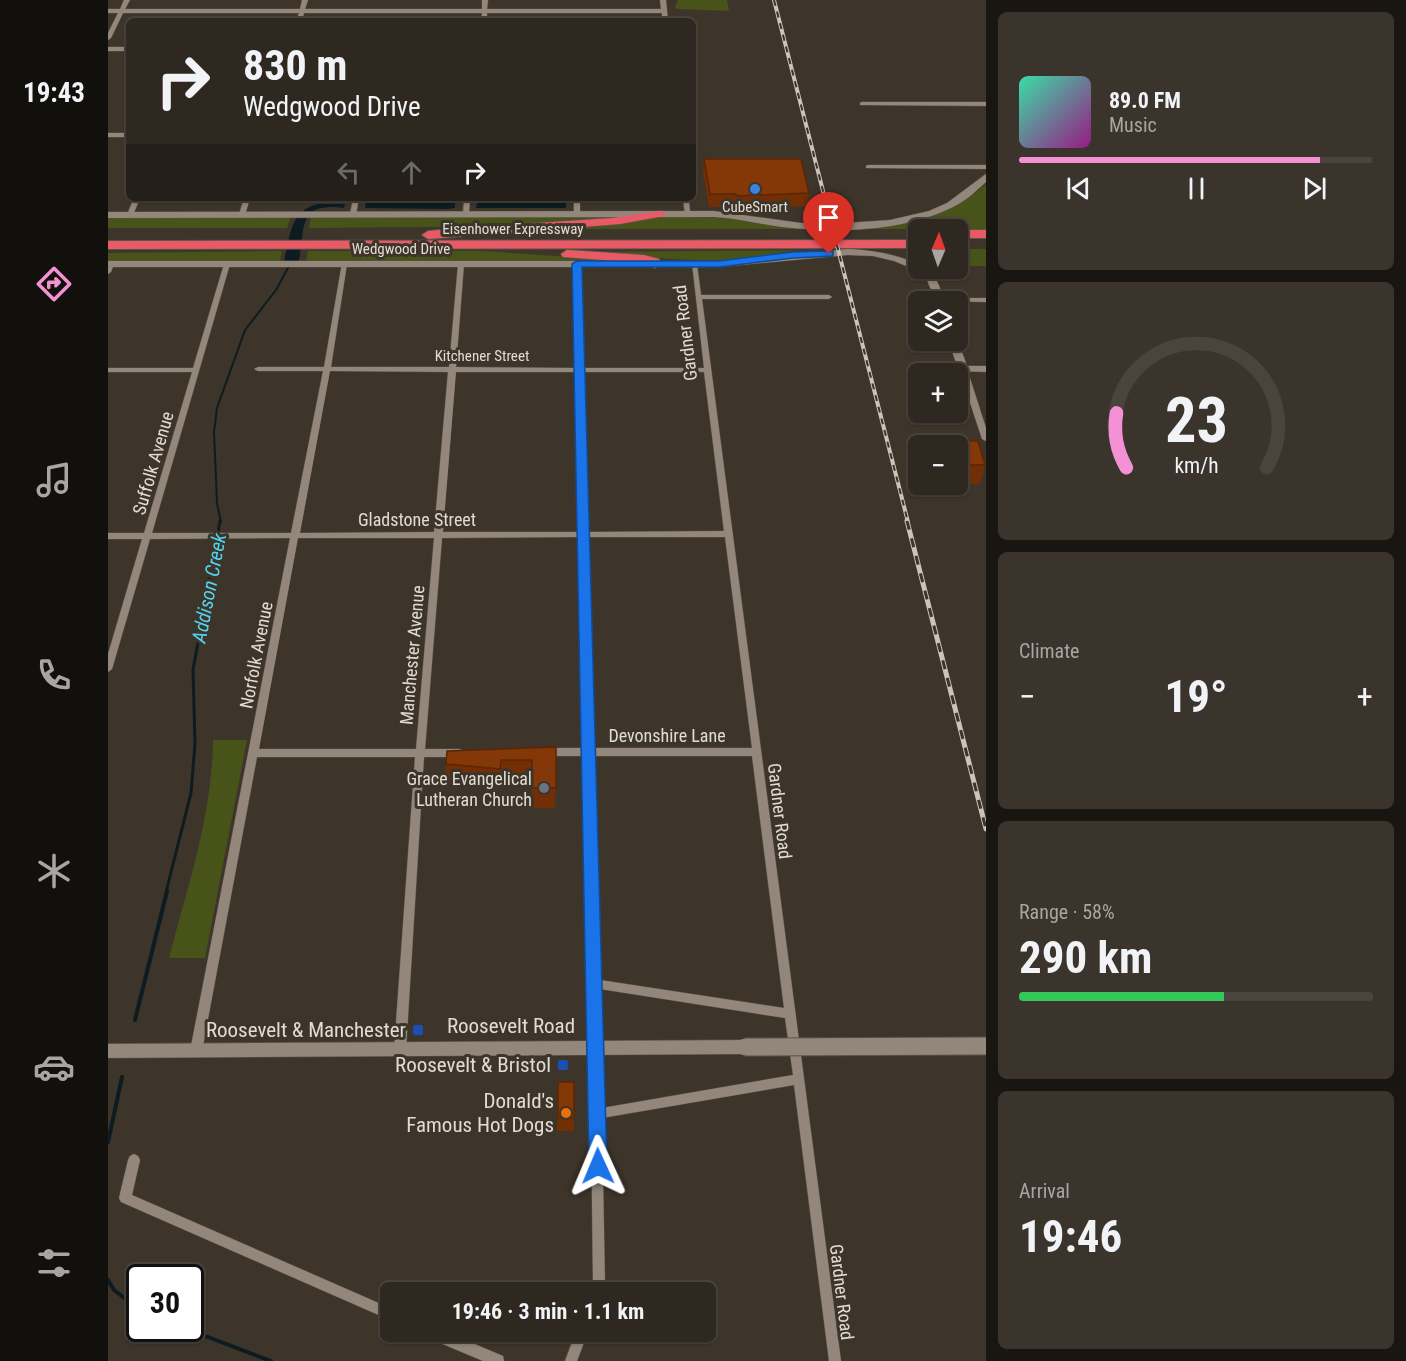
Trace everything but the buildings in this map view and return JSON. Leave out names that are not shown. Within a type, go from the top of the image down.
[{"type":"highway","points":[[428,235],[463,230],[584,224],[639,219],[660,214]]},
{"type":"highway","name":"Eisenhower Expressway","points":[[316,240],[428,235],[908,234]]},
{"type":"highway","points":[[968,234],[986,234]]},
{"type":"highway","name":"Eisenhower Expressway","points":[[108,235],[480,244],[908,244]]},
{"type":"highway","name":"Eisenhower Expressway","points":[[108,244],[233,244],[279,240]]},
{"type":"highway","points":[[968,243],[986,243]]},
{"type":"highway","points":[[108,250],[207,249],[233,244]]},
{"type":"highway","points":[[480,244],[510,250],[644,259],[655,262],[655,264]]},
{"type":"street","points":[[108,38],[127,0]]},
{"type":"street","points":[[300,18],[305,0]]},
{"type":"street","points":[[484,18],[485,0]]},
{"type":"street","points":[[663,0],[665,18]]},
{"type":"street","points":[[108,11],[664,10]]},
{"type":"street","points":[[108,49],[126,49]]},
{"type":"street","points":[[862,104],[986,104]]},
{"type":"street","points":[[108,135],[126,135]]},
{"type":"street","points":[[868,167],[986,167]]},
{"type":"street","points":[[108,215],[688,214],[726,215],[792,225],[887,223],[912,219],[942,209],[961,198],[986,177]]},
{"type":"street","points":[[130,215],[136,201]]},
{"type":"street","points":[[242,214],[246,201]]},
{"type":"street","points":[[353,215],[355,201]]},
{"type":"street","points":[[466,214],[467,201]]},
{"type":"street","points":[[577,201],[577,214]]},
{"type":"street","points":[[686,201],[688,214]]},
{"type":"street","name":"Wedgwood Drive","points":[[109,267],[227,264],[694,264],[737,263],[805,254],[864,254],[898,258],[908,263]]},
{"type":"street","name":"Suffolk Avenue","points":[[108,669],[227,264]]},
{"type":"street","name":"Norfolk Avenue","points":[[196,1051],[327,370],[344,264]]},
{"type":"street","name":"Manchester Avenue","points":[[400,1050],[420,753],[461,264]]},
{"type":"street","points":[[577,264],[590,752],[599,1282]]},
{"type":"street","name":"Gardner Road","points":[[694,264],[835,1361]]},
{"type":"street","points":[[698,297],[829,297]]},
{"type":"street","points":[[968,300],[986,300]]},
{"type":"street","name":"Kitchener Street","points":[[258,369],[706,370]]},
{"type":"street","points":[[968,369],[986,369]]},
{"type":"street","points":[[108,370],[196,370]]},
{"type":"street","points":[[968,384],[986,439]]},
{"type":"street","name":"Gladstone Street","points":[[108,536],[727,534]]},
{"type":"street","name":"Devonshire Lane","points":[[538,752],[756,752]]},
{"type":"street","points":[[254,753],[469,753]]},
{"type":"street","points":[[595,984],[790,1014]]},
{"type":"street","name":"Roosevelt Road","points":[[108,1051],[986,1046]]},
{"type":"street","points":[[597,1114],[798,1079]]},
{"type":"street","points":[[134,1160],[125,1198],[380,1310]]},
{"type":"street","points":[[454,1342],[498,1361]]},
{"type":"street","points":[[571,1361],[578,1342]]},
{"type":"green space","points":[[678,0],[727,0],[729,11],[677,9],[675,7]]},
{"type":"green space","points":[[986,184],[986,229],[968,229],[968,219],[924,219],[952,207]]},
{"type":"green space","points":[[634,216],[528,226],[309,228],[311,217]]},
{"type":"green space","points":[[661,216],[729,218],[780,227],[822,229],[550,229]]},
{"type":"green space","points":[[108,217],[291,217],[287,228],[108,228]]},
{"type":"green space","points":[[908,222],[908,229],[848,229],[888,226]]},
{"type":"green space","points":[[968,249],[986,249],[986,266],[968,266]]},
{"type":"green space","points":[[797,250],[725,260],[666,259],[567,252]]},
{"type":"green space","points":[[282,251],[280,261],[108,262],[108,253]]},
{"type":"green space","points":[[308,251],[484,251],[644,262],[306,261]]},
{"type":"green space","points":[[213,740],[247,740],[205,958],[169,958],[204,823],[212,768]]},
{"type":"shaded area","points":[[559,201],[566,203],[566,208],[476,208],[477,203],[484,202]]},
{"type":"shaded area","points":[[449,202],[455,203],[455,208],[365,208],[366,203]]},
{"type":"shaded area","points":[[319,204],[345,204],[344,208],[329,207],[311,213],[304,227],[299,261],[284,261],[290,234],[297,218],[309,207]]},
{"type":"waterway","name":"Addison Creek","points":[[221,522],[217,503],[214,432],[217,408],[245,330],[276,290],[289,266]]},
{"type":"waterway","name":"Addison Creek","points":[[166,892],[191,793],[195,744],[193,670],[220,521]]},
{"type":"waterway","name":"Addison Creek","points":[[135,1020],[167,891]]},
{"type":"waterway","name":"Addison Creek","points":[[108,1142],[122,1077]]},
{"type":"waterway","name":"Addison Creek","points":[[108,1280],[114,1290],[126,1299]]},
{"type":"waterway","name":"Addison Creek","points":[[204,1335],[271,1361]]},
{"type":"railway","points":[[774,0],[908,522]]},
{"type":"railway","points":[[907,521],[986,829]]},
{"type":"place","name":"CubeSmart","points":[[755,189]]},
{"type":"place","name":"Grace Evangelical Lutheran Church","points":[[544,788]]},
{"type":"place","name":"Roosevelt & Manchester","points":[[418,1030]]},
{"type":"place","name":"Roosevelt & Bristol","points":[[563,1065]]},
{"type":"place","name":"Donald's Famous Hot Dogs","points":[[566,1113]]},
{"type":"route","points":[[598,1166],[577,264],[719,264],[793,255],[829,254]]}]
